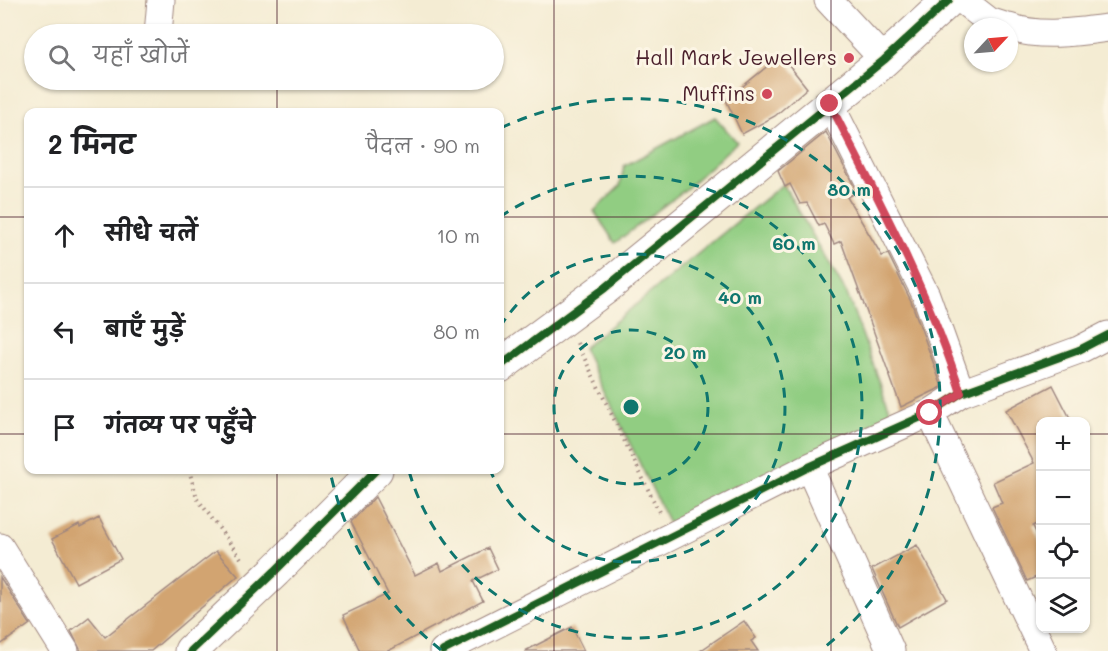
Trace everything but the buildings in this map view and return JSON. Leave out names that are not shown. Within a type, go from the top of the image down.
[{"type":"highway","points":[[504,363],[565,318],[884,60],[949,0]]},
{"type":"highway","points":[[200,649],[372,474]]},
{"type":"street","points":[[159,24],[161,0]]},
{"type":"street","points":[[828,0],[884,60]]},
{"type":"street","points":[[962,0],[985,18]]},
{"type":"street","points":[[1018,30],[1059,34],[1108,28]]},
{"type":"street","points":[[830,104],[926,296],[961,393]]},
{"type":"street","points":[[443,651],[809,468],[930,413],[961,393],[1079,350],[1108,335]]},
{"type":"street","points":[[930,413],[1043,651]]},
{"type":"street","points":[[809,468],[891,651]]},
{"type":"street","points":[[0,547],[65,651]]},
{"type":"path","points":[[565,318],[661,516]]},
{"type":"path","points":[[190,474],[197,498],[245,564]]},
{"type":"green space","points":[[715,117],[737,142],[686,189],[615,243],[594,211],[620,186],[624,166]]},
{"type":"green space","points":[[783,184],[847,294],[892,415],[670,525],[583,348]]},
{"type":"cycle path","points":[[504,363],[605,288],[718,196],[884,60],[949,0]]},
{"type":"cycle path","points":[[443,651],[809,467],[930,413],[961,393],[1079,350],[1108,335]]},
{"type":"cycle path","points":[[191,651],[372,474]]},
{"type":"place","name":"Hall Mark Jewellers","points":[[849,58]]},
{"type":"place","name":"Muffins","points":[[767,94]]},
{"type":"route","points":[[830,104],[926,296],[950,358],[961,393],[930,413]]}]
